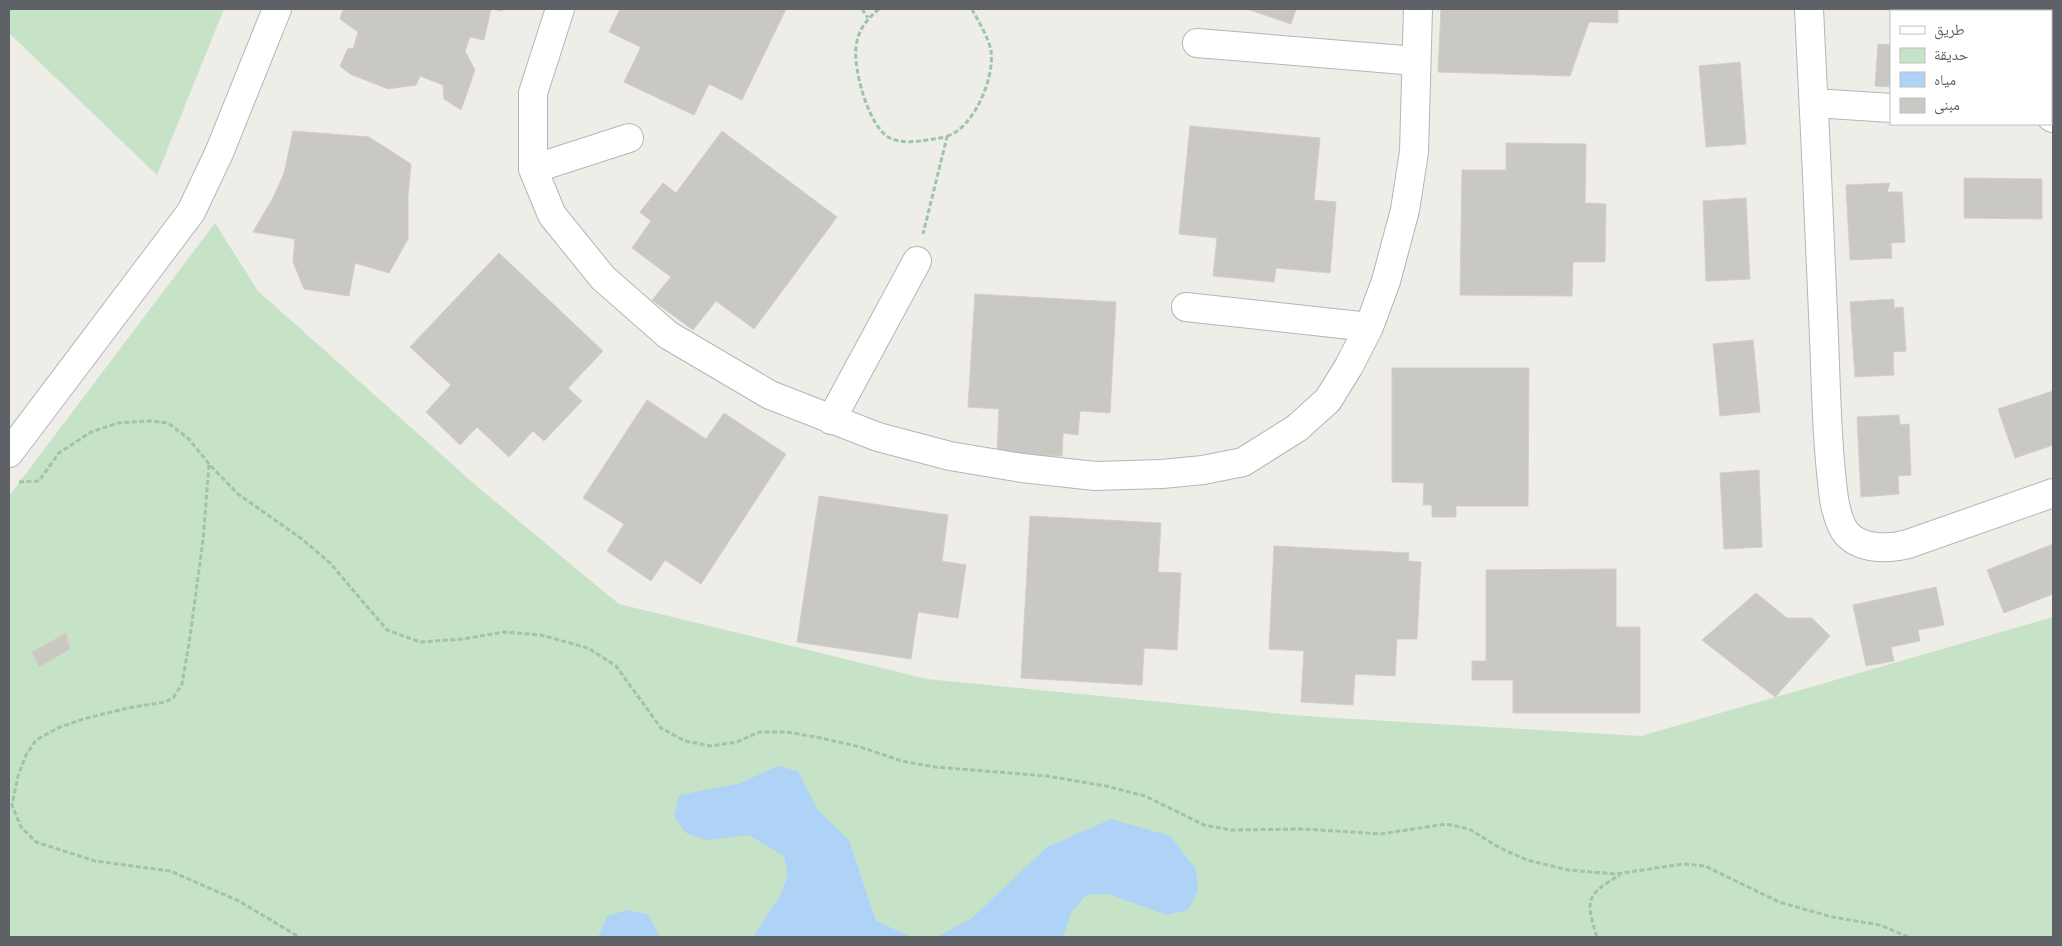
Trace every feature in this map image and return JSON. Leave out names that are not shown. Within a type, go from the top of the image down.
[{"type":"street","points":[[9,453],[190,212],[212,169],[277,9]]},
{"type":"street","points":[[560,9],[533,93],[533,169],[552,215],[603,278],[668,335],[770,395],[878,437],[950,456],[1022,468],[1095,476],[1162,474],[1203,470],[1243,462],[1297,428],[1328,400],[1349,366],[1369,327],[1386,281],[1405,210],[1414,152],[1418,9]]},
{"type":"street","points":[[1809,9],[1828,428],[1834,501],[1841,524],[1848,534],[1857,541],[1881,548],[1901,546],[2053,493]]},
{"type":"street","points":[[1197,43],[1416,61]]},
{"type":"street","points":[[1814,103],[1890,108]]},
{"type":"street","points":[[533,169],[630,138]]},
{"type":"street","points":[[832,420],[917,261]]},
{"type":"street","points":[[1186,307],[1369,327]]},
{"type":"path","points":[[862,9],[868,18]]},
{"type":"path","points":[[879,9],[868,18],[860,30],[856,56],[862,89],[876,126],[888,137],[912,142],[956,134],[969,120],[984,92],[990,69],[991,50],[972,9]]},
{"type":"path","points":[[917,261],[947,136]]},
{"type":"path","points":[[16,483],[39,481],[58,453],[91,432],[118,423],[149,421],[168,423],[188,438],[209,464],[238,494],[302,539],[330,562],[387,630],[420,642],[463,639],[504,632],[541,635],[588,648],[616,666],[661,728],[684,741],[711,746],[737,742],[759,732],[787,732],[860,747],[902,761],[935,767],[1047,776],[1106,786],[1146,796],[1204,825],[1231,830],[1304,829],[1381,834],[1446,824],[1469,829],[1500,848],[1527,860],[1568,870],[1616,874],[1683,864],[1705,866],[1779,902],[1832,916],[1880,925],[1908,937]]},
{"type":"path","points":[[209,464],[203,540],[182,684],[173,698],[164,702],[128,708],[83,719],[58,728],[36,740],[26,756],[18,776],[12,805],[21,827],[36,842],[94,861],[170,871],[239,901],[299,937]]},
{"type":"path","points":[[1598,937],[1591,917],[1590,905],[1593,895],[1599,888],[1623,873]]},
{"type":"green space","points":[[9,9],[224,9],[157,175],[9,33]]},
{"type":"green space","points":[[215,223],[258,291],[480,489],[619,604],[927,679],[1304,716],[1641,736],[2053,617],[2053,937],[9,937],[9,496]]},
{"type":"water","points":[[778,766],[798,771],[818,810],[849,840],[876,921],[912,937],[753,937],[780,896],[788,875],[784,856],[749,835],[706,840],[686,833],[674,816],[679,795],[738,784]]},
{"type":"water","points":[[1111,819],[1170,836],[1196,869],[1198,891],[1188,910],[1167,915],[1108,894],[1086,895],[1071,913],[1063,937],[937,937],[972,918],[1047,847]]},
{"type":"water","points":[[627,910],[648,914],[660,937],[598,937],[607,916]]},
{"type":"building","points":[[343,9],[491,9],[484,40],[470,37],[465,51],[475,70],[461,110],[444,99],[443,85],[420,76],[416,85],[388,89],[350,74],[340,66],[348,48],[353,49],[358,32],[340,19]]},
{"type":"building","points":[[620,9],[786,9],[742,100],[709,84],[694,115],[624,82],[641,47],[609,32]]},
{"type":"building","points":[[1247,9],[1296,9],[1291,24]]},
{"type":"building","points":[[1441,9],[1618,9],[1618,23],[1589,22],[1570,76],[1438,72]]},
{"type":"building","points":[[2052,36],[2053,36],[2052,98]]},
{"type":"building","points":[[1878,44],[1890,45],[1890,87],[1875,86]]},
{"type":"building","points":[[1740,62],[1746,144],[1706,147],[1699,66]]},
{"type":"building","points":[[1190,126],[1320,138],[1314,200],[1336,202],[1330,273],[1276,268],[1274,282],[1213,276],[1217,238],[1179,234]]},
{"type":"building","points":[[293,131],[369,137],[411,164],[408,196],[408,239],[389,273],[355,263],[349,296],[304,289],[293,262],[295,239],[253,232],[274,196],[284,173]]},
{"type":"building","points":[[722,131],[837,217],[754,329],[716,301],[693,330],[652,300],[671,277],[632,248],[651,221],[640,212],[663,183],[676,193]]},
{"type":"building","points":[[1506,143],[1586,144],[1585,203],[1606,204],[1605,262],[1573,262],[1572,296],[1460,295],[1462,170],[1506,170]]},
{"type":"building","points":[[1964,178],[2042,179],[2042,219],[1964,218]]},
{"type":"building","points":[[1890,183],[1887,192],[1902,192],[1905,242],[1891,243],[1892,258],[1850,260],[1846,185]]},
{"type":"building","points":[[1746,198],[1750,279],[1706,281],[1703,201]]},
{"type":"building","points":[[499,253],[603,351],[568,388],[582,401],[544,441],[533,431],[509,457],[477,427],[460,445],[426,412],[451,385],[410,347]]},
{"type":"building","points":[[975,294],[1116,302],[1110,413],[1080,411],[1078,435],[1063,433],[1062,456],[997,453],[999,409],[968,407]]},
{"type":"building","points":[[1894,299],[1894,308],[1903,307],[1906,351],[1893,352],[1894,375],[1855,377],[1850,302]]},
{"type":"building","points":[[1753,340],[1760,412],[1720,416],[1713,344]]},
{"type":"building","points":[[1392,368],[1529,368],[1528,506],[1456,506],[1456,517],[1432,517],[1432,505],[1423,505],[1424,483],[1392,482]]},
{"type":"building","points":[[2053,391],[2053,445],[2015,458],[1998,409]]},
{"type":"building","points":[[647,400],[706,439],[724,413],[786,454],[701,584],[665,560],[651,581],[607,551],[624,524],[583,498]]},
{"type":"building","points":[[1899,415],[1900,425],[1909,424],[1911,475],[1898,476],[1899,494],[1861,497],[1857,417]]},
{"type":"building","points":[[1759,470],[1762,547],[1724,549],[1720,473]]},
{"type":"building","points":[[819,496],[948,515],[942,561],[966,565],[958,618],[918,612],[911,659],[797,642]]},
{"type":"building","points":[[1030,516],[1161,523],[1158,572],[1181,573],[1177,650],[1144,648],[1142,685],[1021,678]]},
{"type":"building","points":[[2053,544],[2053,594],[2004,613],[1987,570]]},
{"type":"building","points":[[1274,546],[1409,553],[1408,561],[1421,562],[1417,639],[1397,639],[1395,676],[1355,674],[1353,705],[1301,702],[1304,651],[1269,649]]},
{"type":"building","points":[[1616,569],[1616,627],[1640,627],[1640,713],[1513,713],[1513,680],[1472,680],[1472,661],[1486,661],[1486,570]]},
{"type":"building","points":[[1936,587],[1944,625],[1918,630],[1920,641],[1891,647],[1894,661],[1866,666],[1853,605]]},
{"type":"building","points":[[1756,593],[1787,618],[1812,618],[1830,636],[1775,697],[1702,640]]},
{"type":"building","points":[[66,633],[70,649],[39,667],[32,652]]}]
